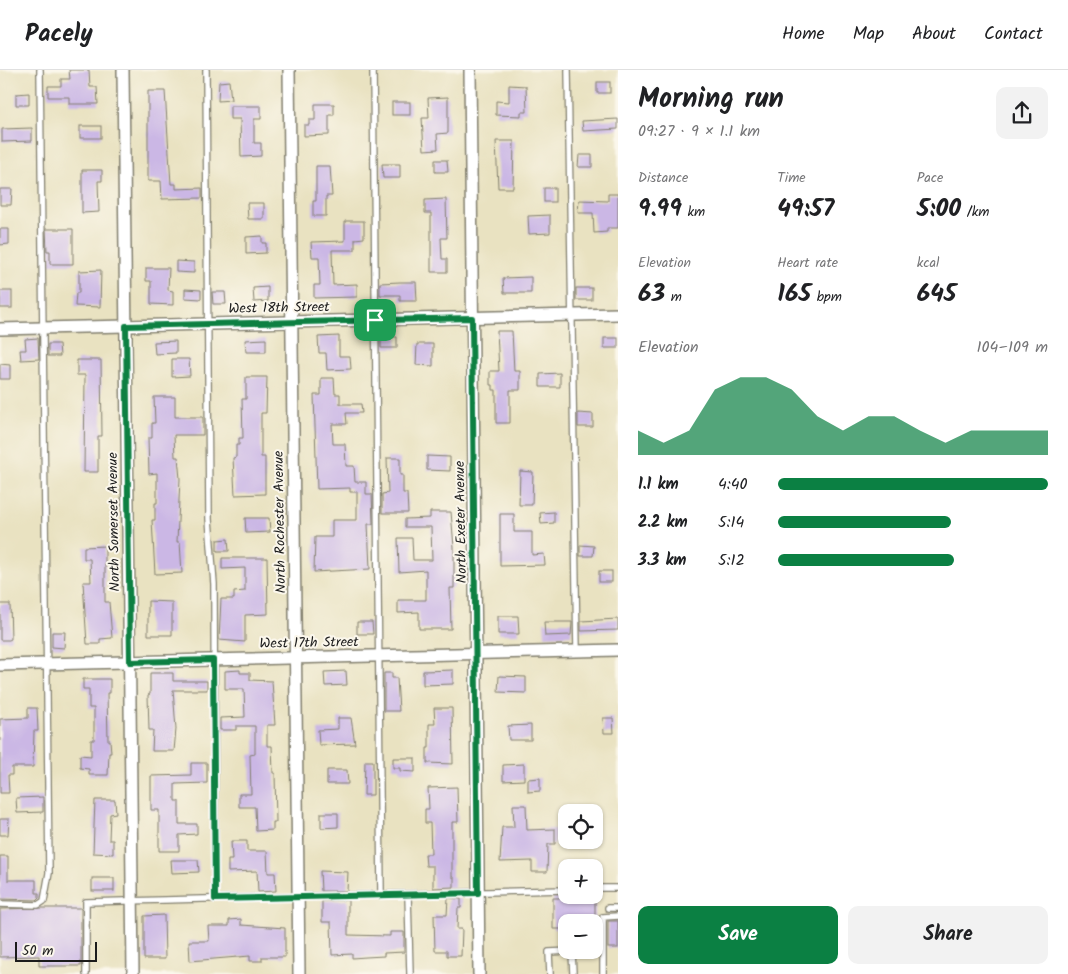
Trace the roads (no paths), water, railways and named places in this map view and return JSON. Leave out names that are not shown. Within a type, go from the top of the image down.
[{"type":"street","name":"North Somerset Avenue","points":[[123,70],[133,974]]},
{"type":"street","name":"North Rochester Avenue","points":[[289,70],[299,974]]},
{"type":"street","name":"North Exeter Avenue","points":[[470,70],[479,974]]},
{"type":"street","name":"West 18th Street","points":[[0,329],[618,314]]},
{"type":"street","name":"West 17th Street","points":[[0,665],[618,650]]},
{"type":"lane","points":[[0,904],[38,904],[44,901],[48,892],[48,664],[40,70]]},
{"type":"lane","points":[[206,70],[209,519],[214,584],[215,899]]},
{"type":"lane","points":[[373,70],[381,895]]},
{"type":"lane","points":[[568,70],[577,651]]},
{"type":"lane","points":[[603,888],[618,888]]},
{"type":"lane","points":[[86,974],[86,902],[558,890]]},
{"type":"lane","points":[[408,895],[410,974]]},
{"type":"lane","points":[[608,908],[618,908]]},
{"type":"lane","points":[[603,974],[603,917],[618,916]]},
{"type":"lane","points":[[550,974],[548,952],[572,951],[573,974]]}]
